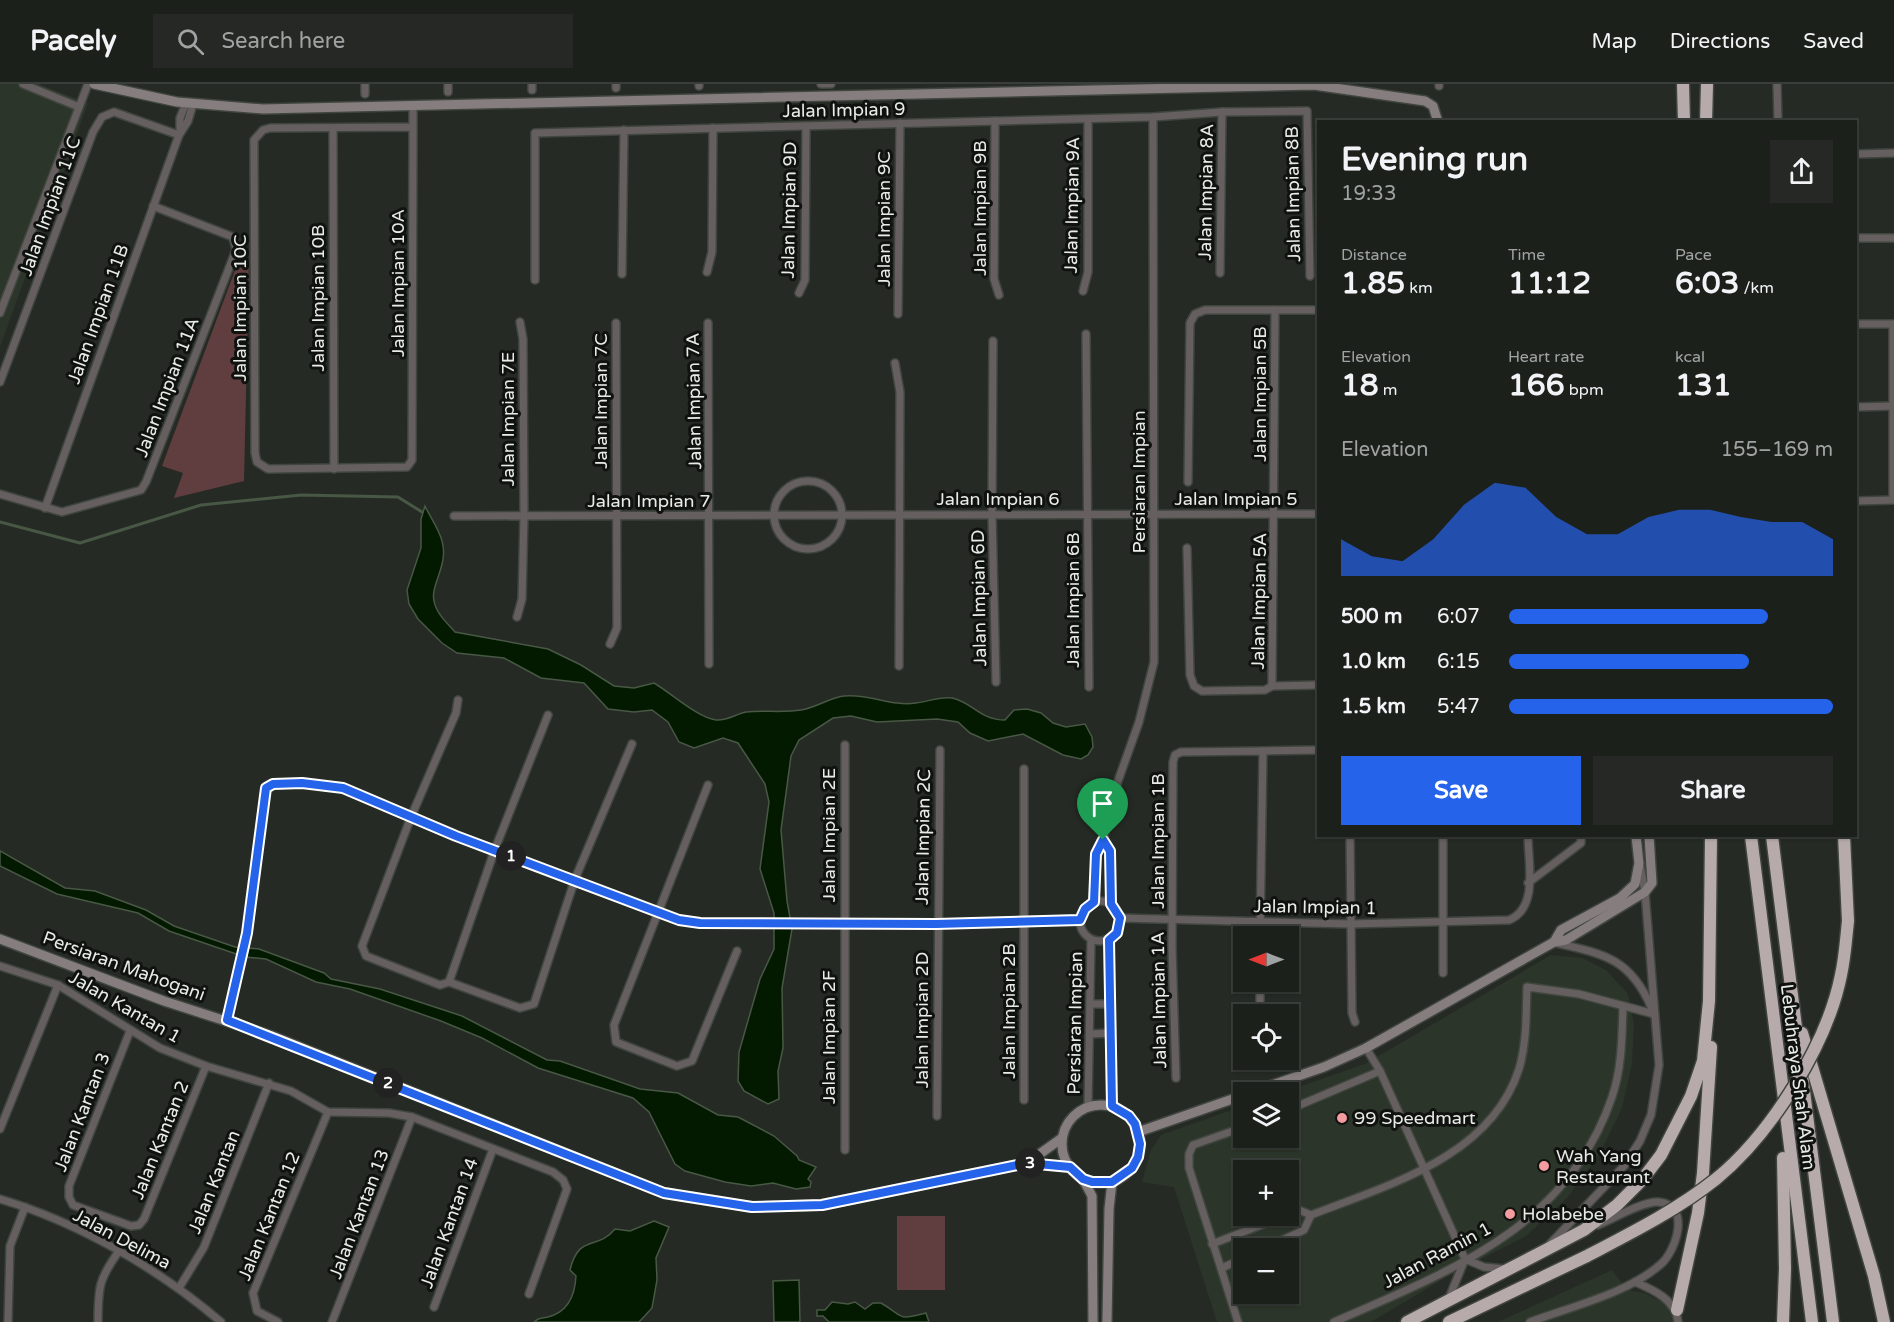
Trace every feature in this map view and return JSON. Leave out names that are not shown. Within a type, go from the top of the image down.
[{"type":"highway","points":[[1683,84],[1684,120]]},
{"type":"highway","points":[[1706,120],[1707,84]]},
{"type":"highway","points":[[1677,1316],[1698,1213],[1703,1173],[1711,1056],[1709,1001],[1711,837]]},
{"type":"highway","name":"Lebuhraya Shah Alam","points":[[1750,837],[1812,1322]]},
{"type":"highway","name":"Lebuhraya Shah Alam","points":[[1772,837],[1789,986],[1833,1322]]},
{"type":"highway","points":[[1449,1322],[1587,1256],[1687,1200],[1743,1154],[1764,1130],[1796,1081],[1823,1028],[1841,976],[1848,921],[1844,837]]},
{"type":"highway","points":[[1789,986],[1811,1071],[1874,1275],[1884,1322]]},
{"type":"highway","points":[[1407,1322],[1446,1304],[1584,1230],[1617,1205],[1642,1180],[1675,1130],[1691,1096],[1703,1061],[1709,1001]]},
{"type":"highway","points":[[1778,1062],[1785,1193],[1783,1322]]},
{"type":"street","points":[[23,84],[79,107]]},
{"type":"street","points":[[0,313],[88,84]]},
{"type":"street","points":[[94,84],[190,104],[263,109],[1282,84],[1345,88],[1425,101],[1434,106],[1438,120]]},
{"type":"street","points":[[365,84],[365,94]]},
{"type":"street","points":[[448,84],[448,92]]},
{"type":"street","points":[[821,84],[831,85]]},
{"type":"street","points":[[1777,84],[1778,120]]},
{"type":"street","name":"Jalan Impian 11B","points":[[45,507],[180,133],[188,121],[190,104]]},
{"type":"street","name":"Jalan Impian 10A","points":[[334,469],[407,467],[412,460],[413,106]]},
{"type":"street","name":"Jalan Impian 9","points":[[535,280],[535,133],[1307,111]]},
{"type":"street","name":"Jalan Impian 8B","points":[[1307,111],[1310,276]]},
{"type":"street","name":"Jalan Impian 11C","points":[[0,382],[93,132],[102,117],[114,112],[180,133]]},
{"type":"street","name":"Jalan Impian 8A","points":[[1220,273],[1222,112]]},
{"type":"street","name":"Persiaran Impian","points":[[1094,902],[1096,854],[1103,840],[1118,781],[1150,684],[1154,662],[1153,117]]},
{"type":"street","name":"Jalan Impian 9A","points":[[1083,291],[1088,272],[1089,119]]},
{"type":"street","name":"Jalan Impian 9B","points":[[995,121],[994,279],[999,295]]},
{"type":"street","name":"Jalan Impian 9C","points":[[898,314],[900,123]]},
{"type":"street","name":"Jalan Impian 9D","points":[[799,293],[805,280],[806,126]]},
{"type":"street","points":[[333,128],[413,127]]},
{"type":"street","name":"Jalan Impian 10C","points":[[333,128],[270,128],[263,130],[254,140],[255,453],[257,462],[268,469],[334,469]]},
{"type":"street","name":"Jalan Impian 10B","points":[[333,128],[334,469]]},
{"type":"street","points":[[707,272],[712,252],[713,128]]},
{"type":"street","points":[[622,274],[624,130]]},
{"type":"street","points":[[1857,154],[1894,153]]},
{"type":"street","name":"Jalan Impian 11A","points":[[0,494],[62,512],[141,490],[236,250],[233,237],[153,206]]},
{"type":"street","points":[[1857,238],[1894,238]]},
{"type":"street","name":"Jalan Impian 5B","points":[[1188,482],[1190,323],[1195,314],[1205,310],[1275,310],[1275,513]]},
{"type":"street","points":[[1275,310],[1317,310]]},
{"type":"street","name":"Jalan Impian 7E","points":[[517,617],[522,599],[524,515],[520,322]]},
{"type":"street","name":"Jalan Impian 7C","points":[[610,644],[616,628],[616,323]]},
{"type":"street","name":"Jalan Impian 7A","points":[[708,323],[710,664]]},
{"type":"street","points":[[1857,324],[1894,324],[1894,500],[1857,501]]},
{"type":"street","name":"Jalan Impian 6B","points":[[1086,334],[1089,687]]},
{"type":"street","name":"Jalan Impian 6D","points":[[993,341],[992,514],[996,682]]},
{"type":"street","points":[[895,363],[900,392],[899,666]]},
{"type":"street","points":[[1857,406],[1893,406]]},
{"type":"street","points":[[807,481],[818,482],[835,494],[842,515],[834,537],[815,549],[803,549],[783,538],[777,529],[774,516],[780,496],[787,488],[807,481]]},
{"type":"street","name":"Jalan Impian 6","points":[[842,515],[900,513],[1154,514]]},
{"type":"street","name":"Jalan Impian 5A","points":[[1187,548],[1190,675],[1194,686],[1202,691],[1264,690],[1272,686],[1275,513]]},
{"type":"street","name":"Jalan Impian 5","points":[[1154,514],[1317,513]]},
{"type":"street","name":"Jalan Impian 7","points":[[454,516],[842,515]]},
{"type":"street","points":[[1272,686],[1317,686]]},
{"type":"street","points":[[458,700],[456,713],[411,817],[362,946],[366,956],[403,972],[440,985],[449,982],[520,1008],[534,1004],[574,879],[632,744]]},
{"type":"street","points":[[449,982],[495,849],[548,715]]},
{"type":"street","name":"Jalan Impian 2E","points":[[844,924],[845,746]]},
{"type":"street","name":"Jalan Impian 2C","points":[[936,924],[940,750]]},
{"type":"street","points":[[1260,926],[1263,751],[1317,750]]},
{"type":"street","name":"Jalan Impian 1B","points":[[1172,921],[1173,762],[1175,755],[1181,752],[1263,751]]},
{"type":"street","name":"Jalan Impian 2B","points":[[1024,769],[1024,1100]]},
{"type":"street","points":[[227,1020],[247,933],[264,798],[268,785],[302,783],[343,788],[411,817],[679,920],[700,923],[757,924],[936,924],[1080,920]]},
{"type":"street","points":[[708,785],[614,1025],[616,1042],[677,1066],[692,1061],[737,951]]},
{"type":"street","points":[[1350,837],[1352,1013],[1355,1022]]},
{"type":"street","points":[[1443,837],[1443,973]]},
{"type":"street","points":[[1528,837],[1528,884]]},
{"type":"street","points":[[1528,884],[1581,843],[1581,837]]},
{"type":"street","points":[[1540,1254],[1601,1193],[1640,1141],[1651,1114],[1659,1065],[1646,891],[1639,863],[1636,837]]},
{"type":"street","points":[[1281,1082],[1324,1067],[1366,1048],[1554,942],[1566,940],[1646,891],[1652,883],[1649,837]]},
{"type":"street","name":"Persiaran Impian","points":[[1103,840],[1110,851],[1111,904]]},
{"type":"street","points":[[1554,942],[1561,930],[1613,903],[1628,891],[1638,876],[1639,863]]},
{"type":"street","name":"Jalan Impian 1","points":[[1120,918],[1351,924],[1509,920],[1523,913],[1528,902],[1528,884]]},
{"type":"street","points":[[1094,902],[1111,904],[1120,918],[1117,933],[1109,940],[1091,939],[1084,933],[1080,920],[1085,909],[1094,902]]},
{"type":"street","name":"Jalan Impian 1A","points":[[1172,921],[1176,1078]]},
{"type":"street","name":"Jalan Impian 2F","points":[[844,924],[845,1150]]},
{"type":"street","name":"Jalan Impian 2D","points":[[936,924],[937,1116]]},
{"type":"street","name":"Persiaran Mahogani","points":[[0,939],[164,1001],[227,1020],[664,1193],[752,1207],[822,1205],[1027,1163]]},
{"type":"street","name":"Persiaran Impian","points":[[1088,1107],[1091,939]]},
{"type":"street","name":"Persiaran Impian","points":[[1109,940],[1112,1106]]},
{"type":"street","points":[[1554,942],[1580,946],[1613,959],[1644,990],[1654,1014]]},
{"type":"street","name":"Jalan Kantan 1","points":[[0,966],[58,986],[160,1048],[206,1066],[291,1091],[328,1112]]},
{"type":"street","points":[[0,1129],[58,986]]},
{"type":"street","points":[[1287,1238],[1304,1230],[1311,1215],[1423,1171],[1487,1123],[1510,1090],[1519,1069],[1526,1037],[1527,987],[1570,992],[1654,1014]]},
{"type":"street","points":[[1091,1004],[1111,1004]]},
{"type":"street","name":"Jalan Ramin 1","points":[[1334,1322],[1465,1259],[1518,1229],[1552,1198],[1575,1172],[1595,1137],[1612,1096],[1620,1063],[1623,1006]]},
{"type":"street","name":"Jalan Kantan 3","points":[[106,1216],[74,1205],[69,1197],[69,1186],[130,1031]]},
{"type":"street","points":[[1090,1034],[1111,1033]]},
{"type":"street","points":[[1366,1048],[1380,1071],[1423,1171],[1465,1259],[1485,1268],[1510,1270]]},
{"type":"street","name":"Jalan Kantan 2","points":[[106,1216],[131,1226],[139,1225],[144,1219],[206,1066]]},
{"type":"street","points":[[1299,1105],[1380,1071]]},
{"type":"street","name":"Jalan Kantan","points":[[179,1288],[204,1247],[269,1083]]},
{"type":"street","points":[[1138,1132],[1233,1099]]},
{"type":"street","points":[[1027,1163],[1062,1138],[1074,1116],[1088,1107],[1112,1106],[1129,1116],[1138,1132],[1138,1157],[1123,1176],[1112,1182],[1102,1183],[1083,1179]]},
{"type":"street","points":[[328,1112],[389,1113],[412,1117],[492,1149],[535,1163],[563,1180],[567,1189],[529,1294]]},
{"type":"street","name":"Jalan Kantan 12","points":[[278,1322],[257,1311],[253,1293],[328,1112]]},
{"type":"street","name":"Jalan Kantan 13","points":[[332,1322],[412,1117]]},
{"type":"street","points":[[1233,1131],[1193,1145],[1189,1154],[1189,1168],[1194,1191],[1238,1322]]},
{"type":"street","points":[[1062,1138],[1065,1158],[1070,1167],[1083,1179],[1092,1196],[1093,1322]]},
{"type":"street","name":"Jalan Kantan 14","points":[[434,1307],[492,1149]]},
{"type":"street","points":[[1027,1163],[1070,1167]]},
{"type":"street","points":[[1107,1322],[1109,1209],[1112,1182]]},
{"type":"street","name":"Jalan Delima","points":[[0,1199],[25,1207],[119,1251],[179,1288],[221,1322]]},
{"type":"street","points":[[1530,1322],[1635,1282],[1670,1256],[1678,1235],[1675,1214],[1666,1204],[1649,1203],[1584,1230]]},
{"type":"street","points":[[8,1322],[10,1246],[25,1207]]},
{"type":"street","points":[[1299,1210],[1311,1215]]},
{"type":"street","points":[[1212,1244],[1259,1226]]},
{"type":"street","points":[[98,1322],[98,1294],[102,1274],[119,1251]]},
{"type":"street","points":[[1446,1304],[1465,1259]]},
{"type":"street","points":[[1221,1268],[1233,1263]]},
{"type":"street","points":[[1635,1282],[1654,1290],[1677,1316]]},
{"type":"shaded area","points":[[0,84],[38,84],[88,103],[0,347]]},
{"type":"shaded area","points":[[240,257],[249,260],[244,481],[174,498],[183,473],[162,466]]},
{"type":"shaded area","points":[[425,506],[439,532],[444,550],[433,595],[434,601],[439,614],[455,632],[548,649],[581,665],[614,686],[634,688],[654,683],[701,715],[716,720],[746,712],[801,710],[844,696],[862,696],[907,704],[938,698],[952,698],[996,719],[1005,720],[1014,710],[1027,709],[1041,713],[1053,723],[1066,727],[1085,724],[1092,737],[1093,747],[1088,755],[1081,759],[1063,755],[1023,734],[988,741],[970,733],[958,722],[937,719],[877,722],[851,716],[833,718],[799,740],[791,756],[781,830],[787,901],[792,929],[782,988],[783,1048],[778,1071],[779,1099],[768,1104],[744,1091],[738,1081],[739,1052],[760,979],[774,949],[774,913],[760,869],[769,802],[765,784],[738,743],[723,738],[694,748],[679,742],[668,722],[652,710],[634,712],[608,709],[584,683],[541,678],[504,658],[457,653],[442,643],[418,619],[409,604],[407,590],[421,548],[421,519]]},
{"type":"shaded area","points":[[0,851],[65,888],[95,891],[146,910],[174,926],[235,947],[259,949],[324,973],[331,979],[380,989],[462,1016],[547,1060],[560,1061],[640,1089],[678,1093],[718,1115],[738,1117],[774,1136],[799,1160],[816,1167],[808,1179],[811,1182],[810,1187],[796,1189],[773,1183],[751,1186],[725,1182],[685,1171],[675,1164],[649,1112],[633,1098],[538,1068],[482,1038],[441,1021],[350,989],[316,982],[266,959],[245,957],[169,931],[138,913],[57,894],[0,866]]},
{"type":"shaded area","points":[[1551,955],[1582,958],[1606,970],[1628,994],[1634,1024],[1632,1064],[1622,1108],[1600,1153],[1568,1197],[1526,1236],[1448,1276],[1371,1322],[1217,1322],[1174,1187],[1142,1182],[1151,1150],[1161,1135],[1233,1110],[1233,1148],[1299,1148],[1299,1087],[1365,1064]]},
{"type":"shaded area","points":[[897,1216],[945,1216],[945,1290],[897,1290]]},
{"type":"shaded area","points":[[654,1221],[669,1227],[656,1258],[657,1280],[652,1308],[639,1322],[534,1322],[555,1315],[569,1302],[576,1276],[570,1270],[578,1251],[608,1236],[615,1229],[630,1231]]},
{"type":"shaded area","points":[[1612,1270],[1627,1290],[1644,1293],[1680,1311],[1681,1322],[1498,1322]]},
{"type":"shaded area","points":[[799,1280],[800,1322],[774,1322],[773,1281]]},
{"type":"shaded area","points":[[832,1302],[848,1304],[855,1302],[865,1309],[873,1303],[881,1303],[905,1317],[926,1313],[929,1322],[829,1322],[823,1316],[817,1316],[817,1310],[825,1310]]},
{"type":"waterway","points":[[0,522],[80,543],[201,505],[301,495],[398,497],[422,512]]},
{"type":"place","name":"99 Speedmart","points":[[1342,1118]]},
{"type":"place","name":"Wah Yang Restaurant","points":[[1544,1166]]},
{"type":"place","name":"Holabebe","points":[[1510,1214]]},
{"type":"route","points":[[302,783],[343,788],[456,836],[679,920],[700,923],[936,924],[1080,920],[1085,909],[1094,902],[1096,854],[1103,840],[1110,851],[1111,904],[1119,913],[1120,918],[1117,933],[1109,940],[1112,1106],[1129,1116],[1135,1124],[1140,1144],[1138,1157],[1132,1168],[1112,1182],[1092,1182],[1083,1179],[1070,1167],[1027,1163],[822,1205],[752,1207],[664,1193],[227,1020],[247,933],[264,798],[268,785],[302,783]]}]
